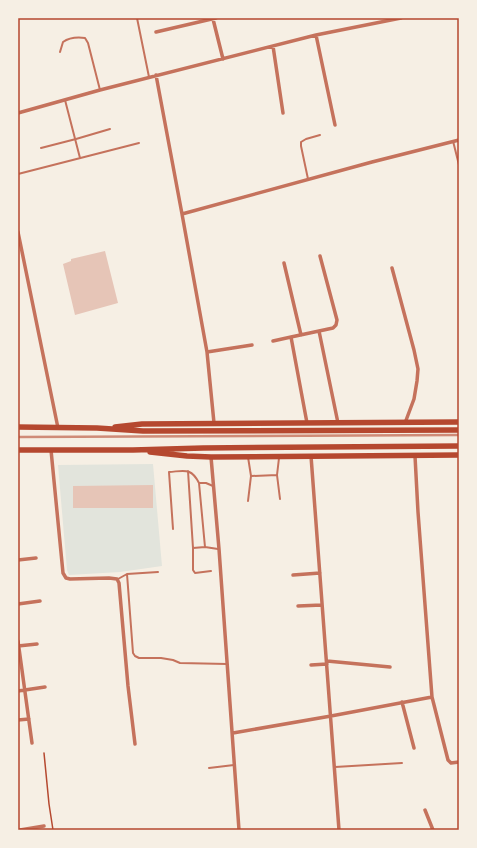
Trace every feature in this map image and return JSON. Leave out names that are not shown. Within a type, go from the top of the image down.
[{"type":"main road","points":[[97,428],[142,424],[214,423],[457,424]]},
{"type":"main road","points":[[18,427],[97,428],[144,431],[459,430]]},
{"type":"main road","points":[[18,450],[459,446]]},
{"type":"main road","points":[[134,450],[211,457],[458,455]]},
{"type":"street","points":[[156,32],[214,18],[223,59]]},
{"type":"street","points":[[18,113],[149,77],[316,35],[399,18]]},
{"type":"street","points":[[316,35],[335,125]]},
{"type":"street","points":[[272,46],[283,113]]},
{"type":"street","points":[[156,76],[207,352],[214,423]]},
{"type":"street","points":[[182,214],[308,179],[459,140]]},
{"type":"street","points":[[18,232],[20,252],[58,428]]},
{"type":"street","points":[[273,342],[333,328],[336,325],[320,256]]},
{"type":"street","points":[[284,262],[300,335]]},
{"type":"street","points":[[392,268],[418,369],[414,400],[405,423]]},
{"type":"street","points":[[319,331],[338,423]]},
{"type":"street","points":[[291,337],[307,423]]},
{"type":"street","points":[[207,352],[252,345]]},
{"type":"street","points":[[51,450],[63,573],[66,578],[70,579],[109,578],[117,579],[119,583],[128,686],[135,744]]},
{"type":"street","points":[[311,456],[340,830]]},
{"type":"street","points":[[415,456],[432,698],[448,760],[451,763],[459,762]]},
{"type":"street","points":[[211,457],[239,830]]},
{"type":"street","points":[[18,560],[36,558]]},
{"type":"street","points":[[293,575],[320,573]]},
{"type":"street","points":[[18,604],[40,601]]},
{"type":"street","points":[[298,606],[322,605]]},
{"type":"street","points":[[18,641],[32,743]]},
{"type":"street","points":[[18,646],[38,644]]},
{"type":"street","points":[[311,665],[327,663],[390,667]]},
{"type":"street","points":[[18,691],[46,687]]},
{"type":"street","points":[[232,733],[402,702],[432,698]]},
{"type":"street","points":[[402,702],[414,748]]},
{"type":"street","points":[[18,720],[29,719]]},
{"type":"street","points":[[425,810],[433,830]]},
{"type":"street","points":[[20,830],[44,826]]},
{"type":"lane","points":[[136,18],[149,77]]},
{"type":"lane","points":[[60,52],[63,42],[68,39],[78,37],[85,38],[88,43],[100,90]]},
{"type":"lane","points":[[65,100],[80,158]]},
{"type":"lane","points":[[41,148],[76,140],[110,129]]},
{"type":"lane","points":[[308,179],[300,146],[301,142],[320,135]]},
{"type":"lane","points":[[453,141],[459,165]]},
{"type":"lane","points":[[18,174],[139,143]]},
{"type":"lane","points":[[248,457],[251,476],[248,501]]},
{"type":"lane","points":[[279,457],[277,475],[280,500]]},
{"type":"lane","points":[[188,471],[194,548],[194,570],[195,573],[211,571]]},
{"type":"lane","points":[[173,529],[169,472],[188,471],[196,476],[199,483],[205,547]]},
{"type":"lane","points":[[251,476],[277,475]]},
{"type":"lane","points":[[199,483],[206,483],[213,486]]},
{"type":"lane","points":[[194,548],[205,547],[219,549]]},
{"type":"lane","points":[[117,579],[128,574],[158,572]]},
{"type":"lane","points":[[128,574],[133,653],[137,658],[161,658],[180,663],[227,664]]},
{"type":"lane","points":[[335,767],[402,763]]},
{"type":"lane","points":[[209,768],[234,765]]},
{"type":"path","points":[[44,753],[53,830]]},
{"type":"shaded area","points":[[153,464],[162,566],[120,572],[69,575],[67,570],[58,465]]},
{"type":"building","points":[[105,251],[118,303],[75,315],[63,264],[71,261],[71,259]]},
{"type":"building","points":[[153,485],[153,508],[73,508],[73,486]]},
{"type":"railway","points":[[18,437],[459,435]]}]
